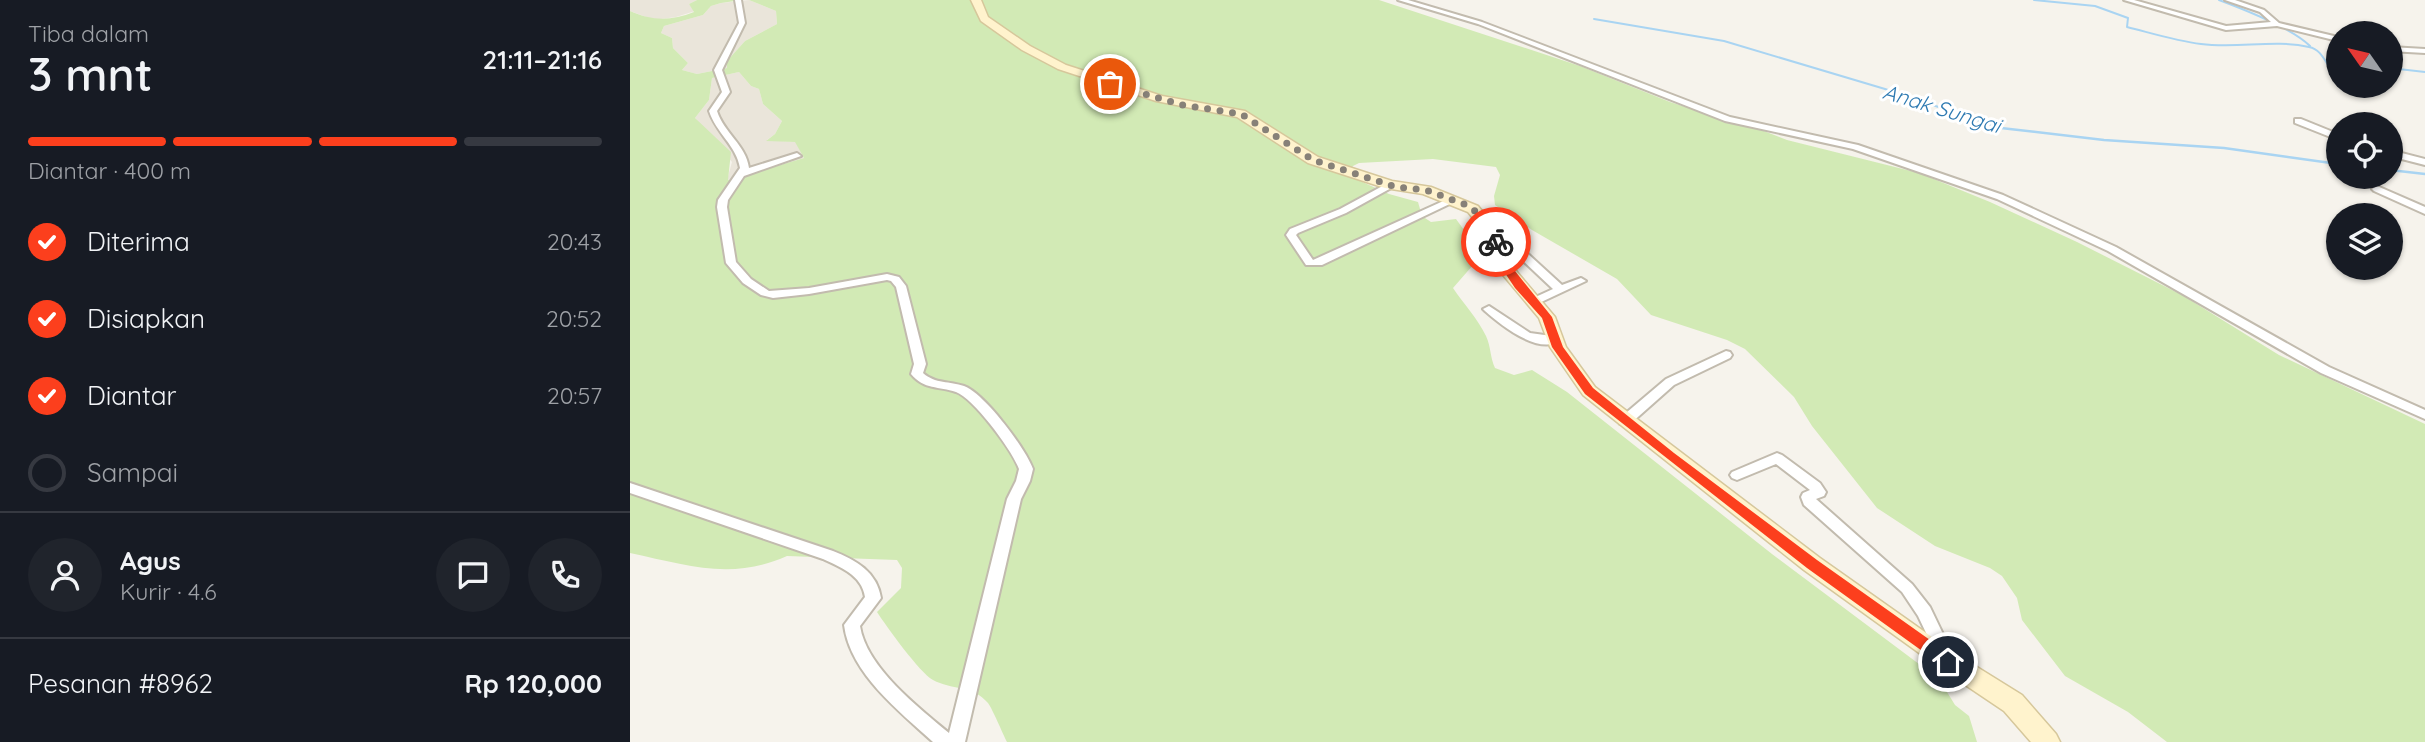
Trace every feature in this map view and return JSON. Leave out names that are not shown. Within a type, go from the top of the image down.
[{"type":"street","points":[[738,0],[742,23],[718,70],[726,92],[713,111],[716,122],[739,149],[745,163],[741,174],[723,200],[722,216],[731,263],[747,281],[773,295],[864,280],[895,279],[901,286],[920,363],[917,374],[931,386],[967,393],[1012,443],[1025,467],[1025,479],[1014,499],[956,742]]},
{"type":"street","points":[[976,0],[984,19],[1026,48],[1062,67],[1160,99],[1241,114],[1303,155],[1390,185],[1426,190],[1475,211],[1495,237],[1502,261],[1551,324],[1555,340],[1577,378],[1625,421],[1812,564],[1948,662],[2013,703],[2047,742]]},
{"type":"street","points":[[1401,0],[1472,20],[1728,118],[1855,148],[2000,197],[2112,249],[2348,382],[2425,415]]},
{"type":"street","points":[[2127,0],[2232,29],[2269,25],[2326,36]]},
{"type":"street","points":[[2228,0],[2262,11],[2269,25]]},
{"type":"street","points":[[2148,10],[2175,18],[2183,16]]},
{"type":"street","points":[[2403,50],[2425,51]]},
{"type":"street","points":[[2298,121],[2326,132]]},
{"type":"street","points":[[741,174],[797,156]]},
{"type":"street","points":[[2403,156],[2425,162]]},
{"type":"street","points":[[1390,185],[1343,211],[1294,231],[1291,235],[1310,263],[1318,263],[1453,200]]},
{"type":"street","points":[[2379,189],[2425,211]]},
{"type":"street","points":[[1502,261],[1523,255],[1560,290]]},
{"type":"street","points":[[1533,302],[1581,281]]},
{"type":"street","points":[[1489,309],[1519,334],[1535,340],[1555,340]]},
{"type":"street","points":[[1625,421],[1670,382],[1726,355]]},
{"type":"street","points":[[1738,475],[1777,458],[1815,487],[1818,492],[1808,497],[1809,501],[1907,588],[1924,612],[1948,662]]},
{"type":"street","points":[[630,488],[828,555],[859,572],[873,588],[873,598],[852,625],[854,644],[904,705],[946,742]]},
{"type":"shaded area","points":[[630,0],[697,0],[689,4],[695,11],[654,20],[630,11]]},
{"type":"shaded area","points":[[749,0],[776,11],[777,24],[745,41],[727,61],[727,68],[697,74],[682,70],[688,63],[673,48],[672,38],[661,33],[664,26],[703,15],[711,6]]},
{"type":"shaded area","points":[[739,72],[751,86],[759,89],[763,104],[782,121],[775,134],[767,140],[796,142],[804,158],[727,180],[732,162],[695,118],[709,100],[712,78]]},
{"type":"green space","points":[[697,0],[742,0],[711,6],[703,15],[664,26],[661,33],[672,38],[673,48],[688,63],[682,70],[697,74],[727,68],[727,61],[745,41],[777,24],[776,11],[749,0],[1379,0],[1580,66],[1670,102],[1735,123],[1743,123],[1787,140],[1919,173],[1990,202],[2182,295],[2279,355],[2425,424],[2425,742],[2167,742],[2128,712],[2065,676],[2022,620],[2017,598],[2002,576],[1990,568],[1935,546],[1877,508],[1812,426],[1794,397],[1745,349],[1727,340],[1651,315],[1617,279],[1532,230],[1495,205],[1494,196],[1500,175],[1496,167],[1433,159],[1359,163],[1353,166],[1347,175],[1389,194],[1418,202],[1422,216],[1431,222],[1456,219],[1477,248],[1480,257],[1453,288],[1483,330],[1495,368],[1514,375],[1532,370],[1567,392],[1772,554],[1939,679],[1955,705],[1969,716],[1977,742],[1007,742],[988,703],[982,697],[927,676],[877,612],[901,588],[902,568],[897,560],[787,556],[767,564],[728,569],[690,566],[630,553],[630,11],[646,17],[669,18],[694,12],[689,4]],"holes":[[[739,72],[751,86],[759,89],[763,104],[782,121],[775,134],[766,141],[795,142],[804,158],[728,180],[731,152],[695,118],[709,100],[712,78]]]},
{"type":"waterway","points":[[2034,0],[2095,6],[2128,18],[2127,27],[2192,43],[2309,47],[2318,51],[2326,62]]},
{"type":"waterway","points":[[2219,0],[2280,26],[2310,46]]},
{"type":"waterway","name":"Anak Sungai","points":[[1594,19],[1724,41],[1885,89],[1989,124]]},
{"type":"waterway","points":[[2403,69],[2425,72]]},
{"type":"waterway","name":"Anak Sungai","points":[[1984,122],[2001,128],[2104,140],[2224,148],[2326,162]]},
{"type":"waterway","name":"Anak Sungai","points":[[2403,171],[2425,174]]},
{"type":"way so far","points":[[1110,84],[1183,105],[1241,114],[1313,160],[1396,187],[1426,190],[1464,204],[1475,211],[1492,232],[1496,242]]},
{"type":"route","points":[[1496,242],[1502,261],[1519,286],[1547,317],[1558,347],[1577,378],[1589,391],[1812,564],[1948,662]]}]
